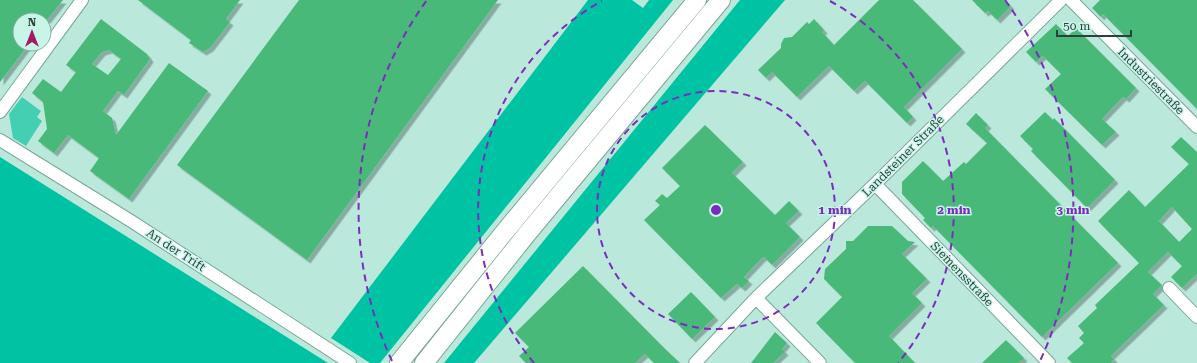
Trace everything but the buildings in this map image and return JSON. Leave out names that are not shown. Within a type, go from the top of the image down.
[{"type":"highway","points":[[399,363],[512,222],[697,0]]},
{"type":"highway","points":[[424,363],[526,235],[721,0]]},
{"type":"street","points":[[0,112],[82,0]]},
{"type":"street","name":"Landsteiner Straße","points":[[695,363],[756,298],[876,184],[1061,0]]},
{"type":"street","name":"Industriestraße","points":[[1071,0],[1197,128]]},
{"type":"street","name":"An der Trift","points":[[0,140],[132,221],[350,363]]},
{"type":"street","name":"Siemensstraße","points":[[876,184],[1049,363]]},
{"type":"street","points":[[1169,288],[1197,317]]},
{"type":"street","points":[[756,298],[820,363]]},
{"type":"green space","points":[[588,0],[632,0],[643,8],[649,0],[673,0],[380,363],[370,363],[331,338]]},
{"type":"green space","points":[[740,0],[785,0],[474,363],[444,363]]},
{"type":"green space","points":[[22,97],[41,111],[37,117],[42,121],[26,146],[13,138],[9,114]]},
{"type":"green space","points":[[0,157],[328,363],[0,363]]}]
